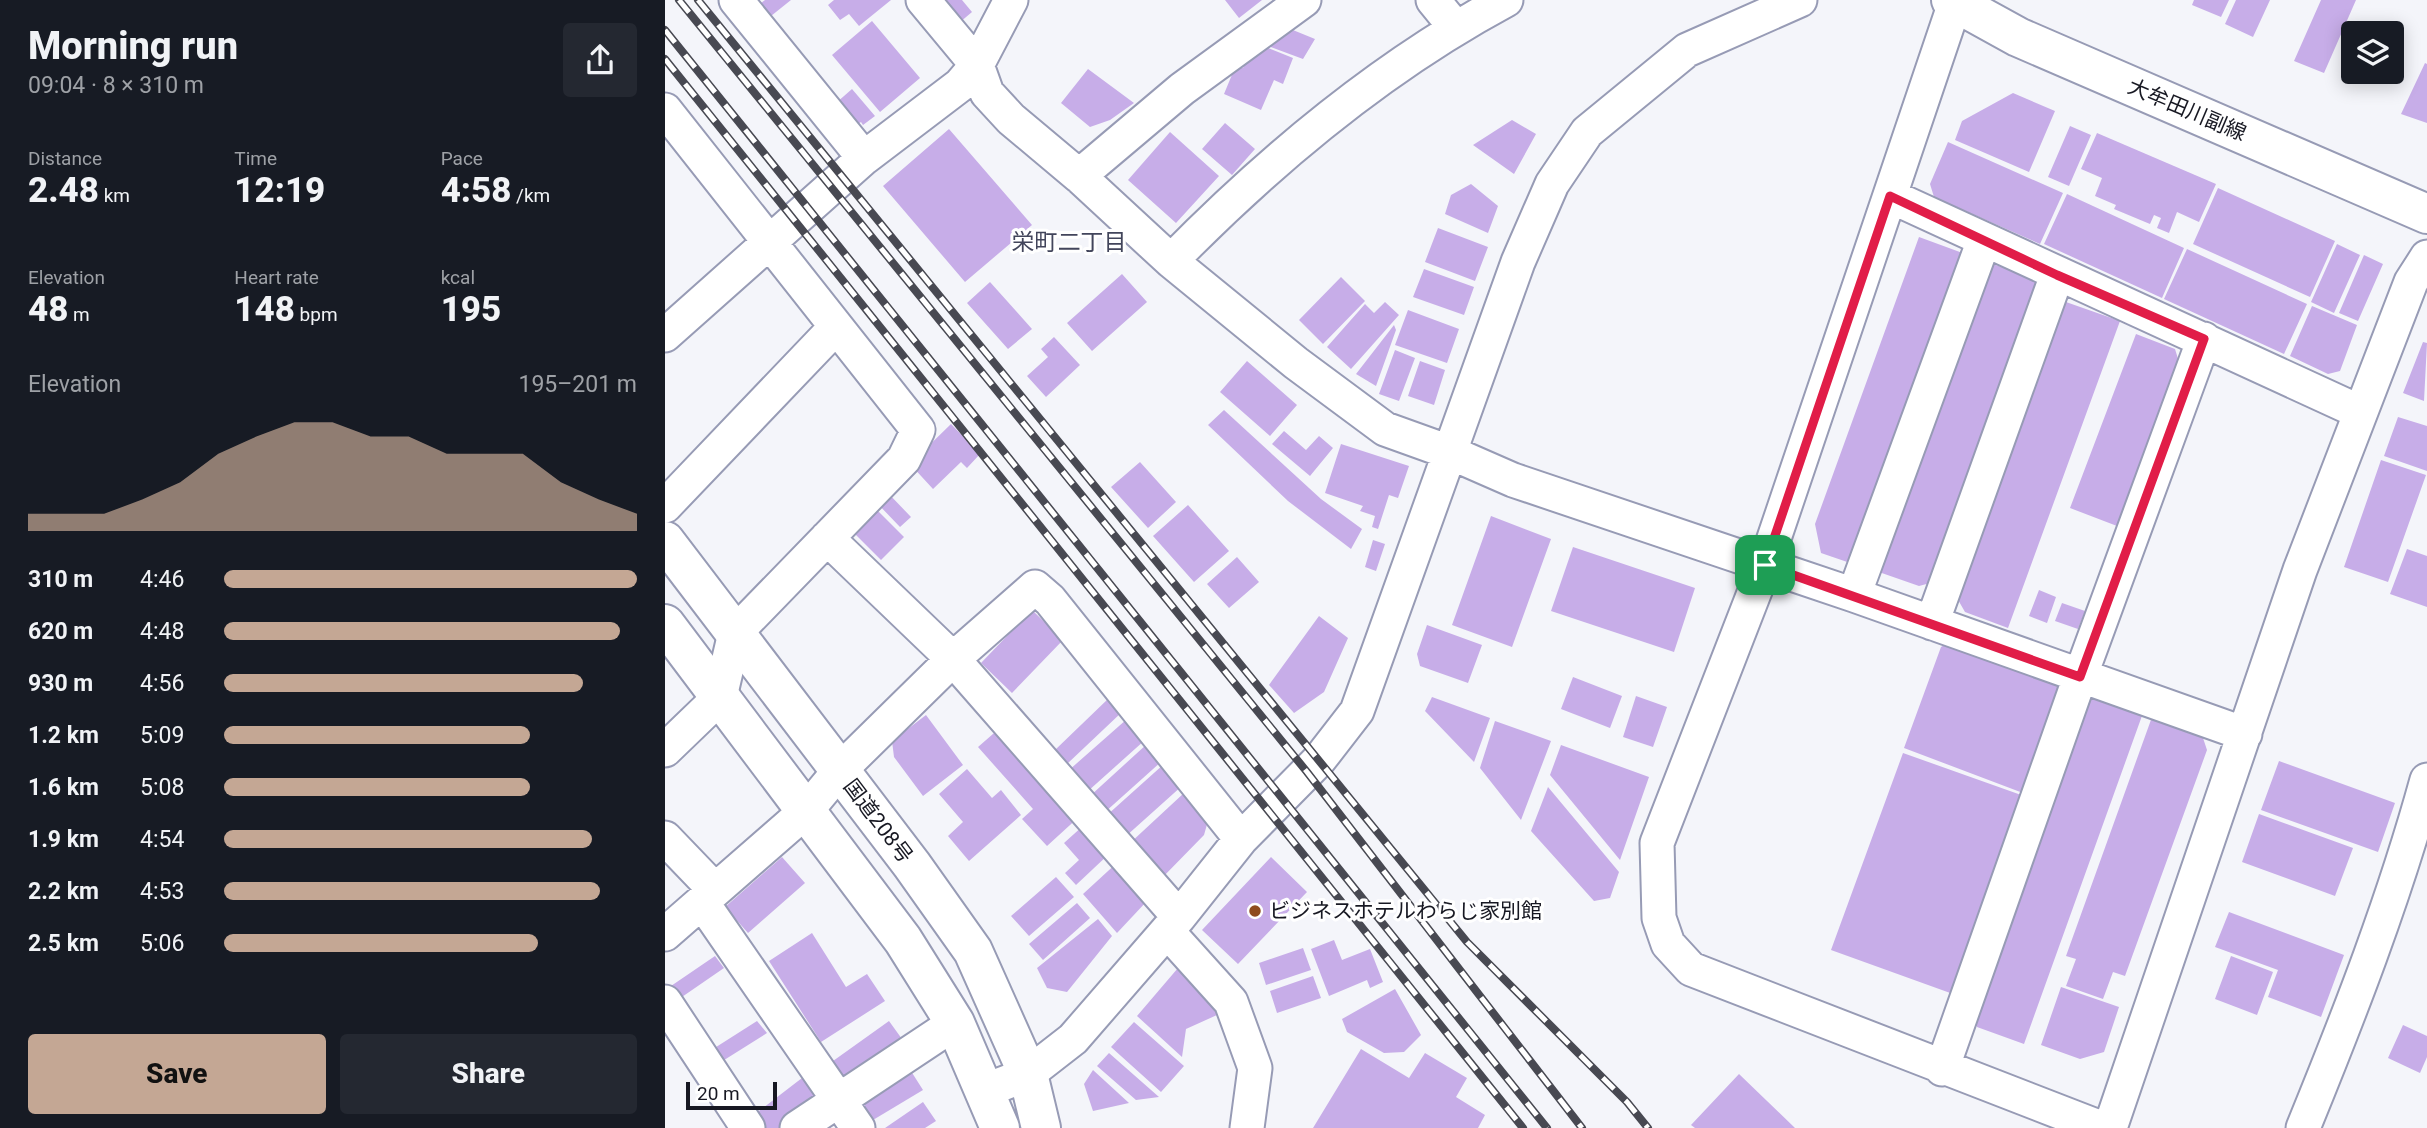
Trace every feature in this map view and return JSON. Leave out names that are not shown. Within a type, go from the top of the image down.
[{"type":"main road","name":"大牟田川副線","points":[[1948,1],[2018,37],[2427,214]]},
{"type":"main road","name":"国道208号","points":[[665,541],[840,770],[973,951],[1028,1074],[1041,1128]]},
{"type":"main road","points":[[665,624],[903,940],[955,1023],[999,1128]]},
{"type":"street","points":[[736,0],[864,158]]},
{"type":"street","points":[[923,0],[977,65],[986,93],[1011,119],[1079,176],[1171,261],[1296,363],[1385,429],[1449,452],[1513,480],[1854,595],[2245,734]]},
{"type":"street","points":[[665,335],[864,158],[960,85],[977,65],[1011,0]]},
{"type":"street","points":[[1079,176],[1182,89],[1304,0]]},
{"type":"street","points":[[1433,0],[1455,27]]},
{"type":"street","points":[[1171,261],[1221,210],[1370,87],[1455,27],[1506,0]]},
{"type":"street","points":[[984,1091],[1028,1074],[1073,1039],[1173,924],[1241,839],[1319,760],[1357,711],[1518,262],[1552,184],[1587,132],[1687,50],[1793,0],[1800,0]]},
{"type":"street","points":[[1948,1],[1890,196],[1765,565],[1657,843],[1659,918],[1668,944],[1691,969],[1943,1069],[2115,1126],[2300,570],[2411,282],[2427,257]]},
{"type":"street","points":[[665,110],[918,430],[904,458],[736,633],[720,697],[665,750]]},
{"type":"street","points":[[1890,196],[2360,412]]},
{"type":"street","points":[[1854,595],[1984,240]]},
{"type":"street","points":[[1932,623],[2057,275]]},
{"type":"street","points":[[665,506],[836,327]]},
{"type":"street","points":[[1943,1069],[2080,677],[2204,339]]},
{"type":"street","points":[[827,538],[953,659],[1173,924],[1231,1002],[1255,1068],[1247,1128]]},
{"type":"street","points":[[665,934],[806,811],[840,770],[953,659],[1035,587],[1050,600],[1241,839]]},
{"type":"street","points":[[2303,1128],[2361,988],[2401,872],[2427,780]]},
{"type":"street","points":[[665,838],[708,896],[857,1128]]},
{"type":"street","points":[[665,1002],[748,1128]]},
{"type":"street","points":[[797,1128],[955,1023]]},
{"type":"building","points":[[765,0],[791,0],[766,20],[756,7]]},
{"type":"building","points":[[834,0],[891,0],[859,26],[849,14],[840,20],[828,5]]},
{"type":"building","points":[[941,0],[962,0],[972,12],[959,23]]},
{"type":"building","points":[[1225,0],[1262,0],[1239,18]]},
{"type":"building","points":[[2194,0],[2229,0],[2221,17],[2192,5]]},
{"type":"building","points":[[2236,0],[2270,0],[2253,37],[2225,24]]},
{"type":"building","points":[[2321,0],[2356,0],[2347,21],[2341,21],[2341,34],[2324,73],[2294,61]]},
{"type":"building","points":[[872,21],[920,78],[880,112],[832,55]]},
{"type":"building","points":[[1288,28],[1315,39],[1303,59],[1268,46]]},
{"type":"building","points":[[1263,46],[1293,58],[1283,84],[1274,80],[1261,110],[1224,94],[1236,65],[1243,68],[1252,48]]},
{"type":"building","points":[[2425,63],[2427,64],[2427,123],[2401,114]]},
{"type":"building","points":[[1088,69],[1134,103],[1110,120],[1090,127],[1061,103]]},
{"type":"building","points":[[852,89],[875,116],[863,125],[861,122],[855,126],[836,103]]},
{"type":"building","points":[[2013,93],[2055,111],[2029,172],[1955,140],[1962,121]]},
{"type":"building","points":[[1512,120],[1536,134],[1514,174],[1473,145]]},
{"type":"building","points":[[1225,123],[1255,149],[1232,175],[1202,149]]},
{"type":"building","points":[[2070,126],[2091,135],[2069,186],[2048,177]]},
{"type":"building","points":[[949,129],[1032,225],[965,282],[883,186]]},
{"type":"building","points":[[1170,132],[1219,176],[1176,223],[1128,180]]},
{"type":"building","points":[[2097,133],[2216,184],[2199,222],[2177,212],[2169,233],[2157,228],[2161,218],[2154,215],[2150,224],[2114,209],[2116,205],[2095,196],[2102,178],[2081,169]]},
{"type":"building","points":[[1948,142],[2063,193],[2040,244],[1934,197],[1930,184]]},
{"type":"building","points":[[1471,184],[1498,206],[1488,233],[1445,214],[1451,195]]},
{"type":"building","points":[[2218,188],[2335,241],[2310,297],[2193,244]]},
{"type":"building","points":[[2067,194],[2184,248],[2162,298],[2044,244]]},
{"type":"building","points":[[1438,228],[1488,247],[1475,281],[1425,262]]},
{"type":"building","points":[[1919,237],[1968,255],[1856,565],[1821,553],[1815,524]]},
{"type":"building","points":[[2337,244],[2360,255],[2334,313],[2311,302]]},
{"type":"building","points":[[2187,249],[2307,304],[2284,354],[2164,299]]},
{"type":"building","points":[[2364,255],[2383,264],[2358,321],[2339,313]]},
{"type":"building","points":[[1987,262],[2036,279],[2040,292],[1934,582],[1919,586],[1876,571]]},
{"type":"building","points":[[1424,269],[1474,287],[1464,315],[1413,297]]},
{"type":"building","points":[[1122,274],[1147,302],[1092,351],[1067,323]]},
{"type":"building","points":[[1341,277],[1365,301],[1323,344],[1299,320]]},
{"type":"building","points":[[990,282],[1032,329],[1008,349],[967,303]]},
{"type":"building","points":[[1385,302],[1399,315],[1351,369],[1327,347],[1365,304],[1374,313]]},
{"type":"building","points":[[2066,302],[2120,321],[2008,628],[1965,612],[1957,598]]},
{"type":"building","points":[[2312,306],[2357,325],[2340,371],[2328,374],[2290,356]]},
{"type":"building","points":[[1408,310],[1459,329],[1447,363],[1395,345]]},
{"type":"building","points":[[1394,325],[1396,330],[1376,386],[1356,374]]},
{"type":"building","points":[[2136,334],[2175,349],[2179,362],[2117,526],[2070,508]]},
{"type":"building","points":[[1054,337],[1080,365],[1046,397],[1027,376],[1048,357],[1041,349]]},
{"type":"building","points":[[2423,342],[2427,343],[2424,401],[2403,393]]},
{"type":"building","points":[[1395,350],[1415,358],[1399,401],[1379,394]]},
{"type":"building","points":[[1247,361],[1297,405],[1270,436],[1220,392]]},
{"type":"building","points":[[1420,361],[1445,370],[1434,405],[1408,396]]},
{"type":"building","points":[[1224,410],[1321,499],[1362,529],[1351,549],[1288,501],[1208,425]]},
{"type":"building","points":[[2398,417],[2427,426],[2427,471],[2384,456]]},
{"type":"building","points":[[951,424],[980,454],[967,468],[961,462],[933,489],[910,464]]},
{"type":"building","points":[[1284,431],[1306,450],[1319,436],[1333,448],[1310,476],[1272,444]]},
{"type":"building","points":[[1341,444],[1409,466],[1398,498],[1389,495],[1378,529],[1372,527],[1375,516],[1360,511],[1363,506],[1325,493]]},
{"type":"building","points":[[2381,460],[2426,475],[2388,582],[2344,567]]},
{"type":"building","points":[[1140,462],[1176,502],[1148,528],[1111,487]]},
{"type":"building","points":[[887,492],[911,517],[900,527],[876,502]]},
{"type":"building","points":[[871,504],[904,537],[881,560],[855,534],[858,517]]},
{"type":"building","points":[[1188,505],[1229,551],[1194,582],[1153,536]]},
{"type":"building","points":[[1491,516],[1551,539],[1512,647],[1452,625]]},
{"type":"building","points":[[1373,540],[1385,544],[1376,571],[1365,567]]},
{"type":"building","points":[[1573,547],[1695,588],[1674,652],[1551,611]]},
{"type":"building","points":[[2407,549],[2427,556],[2427,607],[2390,594]]},
{"type":"building","points":[[1237,557],[1259,582],[1229,608],[1207,584]]},
{"type":"building","points":[[2039,590],[2056,597],[2047,623],[2029,616]]},
{"type":"building","points":[[2062,603],[2085,611],[2078,629],[2055,621]]},
{"type":"building","points":[[1032,610],[1063,640],[1012,693],[981,663]]},
{"type":"building","points":[[1319,616],[1348,638],[1324,692],[1294,713],[1269,685]]},
{"type":"building","points":[[1427,625],[1482,645],[1468,683],[1420,666],[1417,654]]},
{"type":"building","points":[[1951,641],[2055,680],[2060,691],[2023,793],[1904,748],[1941,647]]},
{"type":"building","points":[[1573,677],[1622,696],[1610,728],[1561,709]]},
{"type":"building","points":[[2087,694],[2143,713],[2024,1044],[1977,1027],[1974,1009]]},
{"type":"building","points":[[1636,696],[1667,707],[1653,747],[1623,737]]},
{"type":"building","points":[[1432,697],[1490,718],[1474,762],[1425,711]]},
{"type":"building","points":[[1109,698],[1122,712],[1067,764],[1055,750]]},
{"type":"building","points":[[926,715],[963,765],[923,796],[894,757],[892,741]]},
{"type":"building","points":[[2152,717],[2202,735],[2207,750],[2125,976],[2113,972],[2103,999],[2066,986],[2076,959],[2066,956]]},
{"type":"building","points":[[1127,719],[1145,740],[1087,792],[1068,771]]},
{"type":"building","points":[[1495,721],[1551,741],[1521,820],[1480,768]]},
{"type":"building","points":[[1001,727],[1081,815],[1047,846],[1022,819],[1033,809],[978,747]]},
{"type":"building","points":[[1147,744],[1162,761],[1104,813],[1090,796]]},
{"type":"building","points":[[1561,745],[1649,777],[1620,860],[1550,775]]},
{"type":"building","points":[[1903,753],[2024,796],[1953,994],[1831,950]]},
{"type":"building","points":[[2279,761],[2395,803],[2378,852],[2261,810]]},
{"type":"building","points":[[1164,764],[1183,785],[1125,837],[1106,816]]},
{"type":"building","points":[[967,769],[992,798],[1001,790],[1021,815],[969,861],[948,836],[963,822],[939,794]]},
{"type":"building","points":[[1548,787],[1619,872],[1610,898],[1594,901],[1531,831]]},
{"type":"building","points":[[1184,793],[1208,821],[1204,835],[1161,879],[1129,844]]},
{"type":"building","points":[[2259,814],[2353,848],[2335,896],[2242,862]]},
{"type":"building","points":[[1084,825],[1110,853],[1076,885],[1065,873],[1079,860],[1064,843]]},
{"type":"building","points":[[782,857],[805,883],[748,933],[725,907]]},
{"type":"building","name":"ビジネスホテルわらじ家別館","points":[[1271,857],[1307,892],[1238,964],[1202,930]]},
{"type":"building","points":[[1120,860],[1147,901],[1117,933],[1083,894]]},
{"type":"building","points":[[1056,877],[1074,897],[1029,936],[1011,916]]},
{"type":"building","points":[[1077,903],[1090,918],[1043,960],[1029,944]]},
{"type":"building","points":[[2229,912],[2344,955],[2321,1017],[2268,997],[2278,970],[2215,947]]},
{"type":"building","points":[[1098,919],[1112,936],[1067,992],[1047,988],[1037,968]]},
{"type":"building","points":[[812,933],[846,987],[867,974],[885,1001],[821,1042],[769,961]]},
{"type":"building","points":[[1334,940],[1342,960],[1370,949],[1383,982],[1370,988],[1367,980],[1329,996],[1311,949]]},
{"type":"building","points":[[1303,948],[1311,970],[1266,985],[1259,963]]},
{"type":"building","points":[[715,956],[724,968],[679,999],[671,986]]},
{"type":"building","points":[[2231,956],[2273,972],[2257,1015],[2215,999]]},
{"type":"building","points":[[1178,968],[1212,1001],[1217,1015],[1186,1029],[1182,1057],[1137,1016]]},
{"type":"building","points":[[1313,976],[1321,998],[1277,1013],[1270,991]]},
{"type":"building","points":[[2061,987],[2119,1007],[2104,1052],[2080,1059],[2041,1045]]},
{"type":"building","points":[[1395,989],[1421,1035],[1404,1052],[1384,1053],[1347,1032],[1342,1019]]},
{"type":"building","points":[[757,1021],[767,1033],[721,1062],[713,1049]]},
{"type":"building","points":[[889,1021],[902,1039],[846,1080],[833,1061]]},
{"type":"building","points":[[1134,1022],[1184,1066],[1161,1092],[1111,1047]]},
{"type":"building","points":[[2403,1025],[2427,1036],[2427,1057],[2420,1073],[2388,1058]]},
{"type":"building","points":[[1361,1049],[1409,1078],[1425,1053],[1467,1078],[1456,1097],[1485,1115],[1478,1128],[1313,1128]]},
{"type":"building","points":[[1109,1053],[1159,1097],[1136,1100],[1097,1066]]},
{"type":"building","points":[[909,1068],[923,1090],[873,1120],[860,1098]]},
{"type":"building","points":[[1093,1070],[1129,1103],[1093,1111],[1084,1084]]},
{"type":"building","points":[[1739,1074],[1795,1128],[1695,1128],[1691,1125]]},
{"type":"building","points":[[802,1078],[818,1100],[781,1128],[765,1128],[755,1114]]},
{"type":"building","points":[[923,1102],[936,1121],[925,1128],[885,1128]]},
{"type":"railway","points":[[679,0],[1307,772],[1582,1128]]},
{"type":"railway","points":[[698,0],[1467,942],[1627,1102],[1648,1128]]},
{"type":"railway","points":[[665,30],[1547,1128]]},
{"type":"railway","points":[[665,59],[1523,1128]]},
{"type":"place","name":"ビジネスホテルわらじ家別館","points":[[1255,911]]},
{"type":"district","name":"栄町二丁目","points":[[1069,242]]},
{"type":"route","points":[[1890,196],[2057,275],[2204,339],[2080,677],[1765,565],[1890,196]]}]
